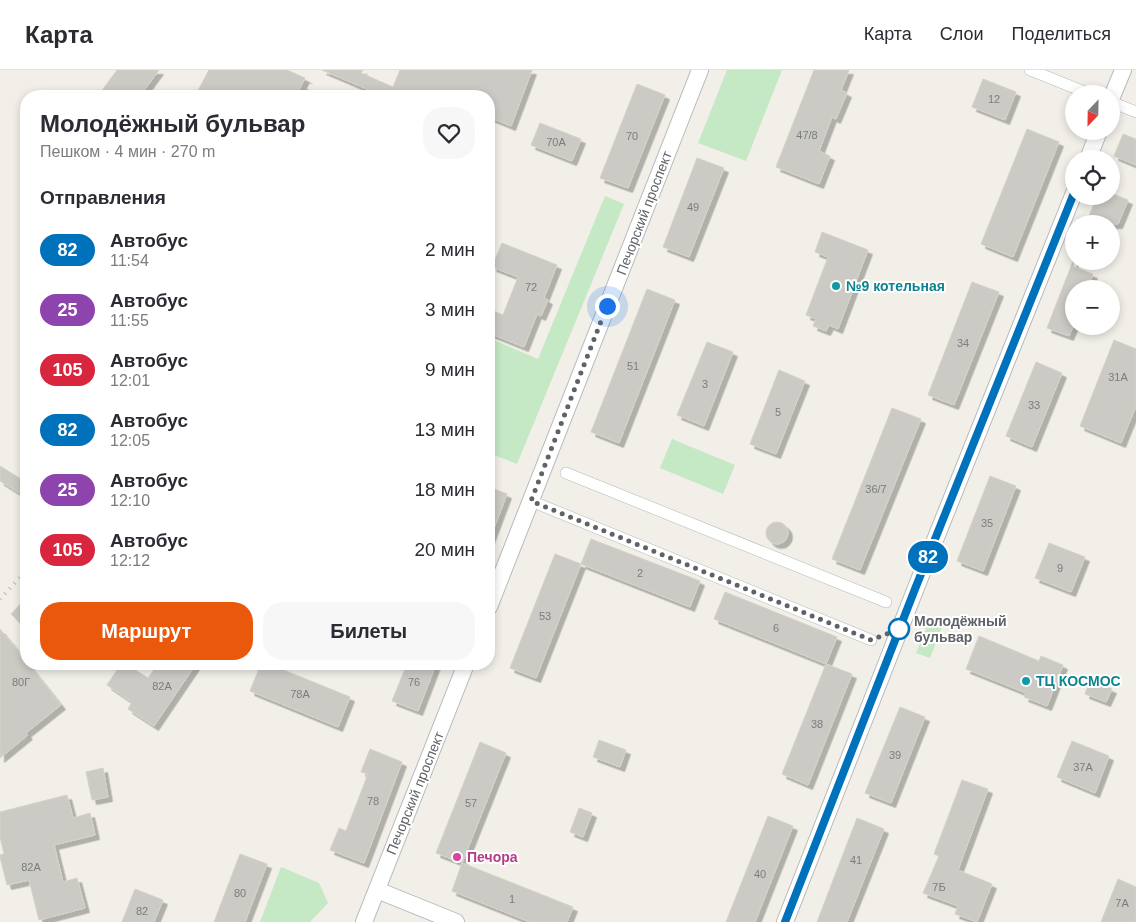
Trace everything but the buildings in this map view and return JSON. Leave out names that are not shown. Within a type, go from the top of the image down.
[{"type":"main road","name":"Печорский проспект","points":[[495,592],[700,70]]},
{"type":"main road","points":[[1117,85],[1123,70]]},
{"type":"main road","points":[[785,922],[906,612],[1069,205]]},
{"type":"main road","name":"Печорский проспект","points":[[364,922],[464,670]]},
{"type":"main road","points":[[353,922],[377,890],[456,922]]},
{"type":"street","points":[[1030,70],[1068,85]]},
{"type":"street","points":[[1120,105],[1136,112]]},
{"type":"street","points":[[566,473],[886,602]]},
{"type":"street","points":[[531,501],[871,640]]},
{"type":"green space","points":[[727,70],[782,70],[746,161],[698,143]]},
{"type":"green space","points":[[605,196],[624,204],[517,464],[495,455],[495,341],[538,359]]},
{"type":"green space","points":[[672,439],[735,465],[723,494],[660,468]]},
{"type":"green space","points":[[929,622],[942,627],[930,658],[916,653]]},
{"type":"green space","points":[[281,867],[319,883],[328,903],[310,922],[260,922]]},
{"type":"railway","points":[[307,90],[311,83]]},
{"type":"railway","points":[[0,599],[20,577]]},
{"type":"bus line","name":"82","points":[[785,922],[915,589],[1069,205]]},
{"type":"place","name":"№9 котельная","points":[[836,286]]},
{"type":"place","name":"Молодёжный бульвар","points":[[899,629]]},
{"type":"place","name":"ТЦ КОСМОС","points":[[1026,681]]},
{"type":"place","name":"Печора","points":[[457,857]]},
{"type":"route","points":[[607,306],[531,501],[871,640],[899,629]]}]
